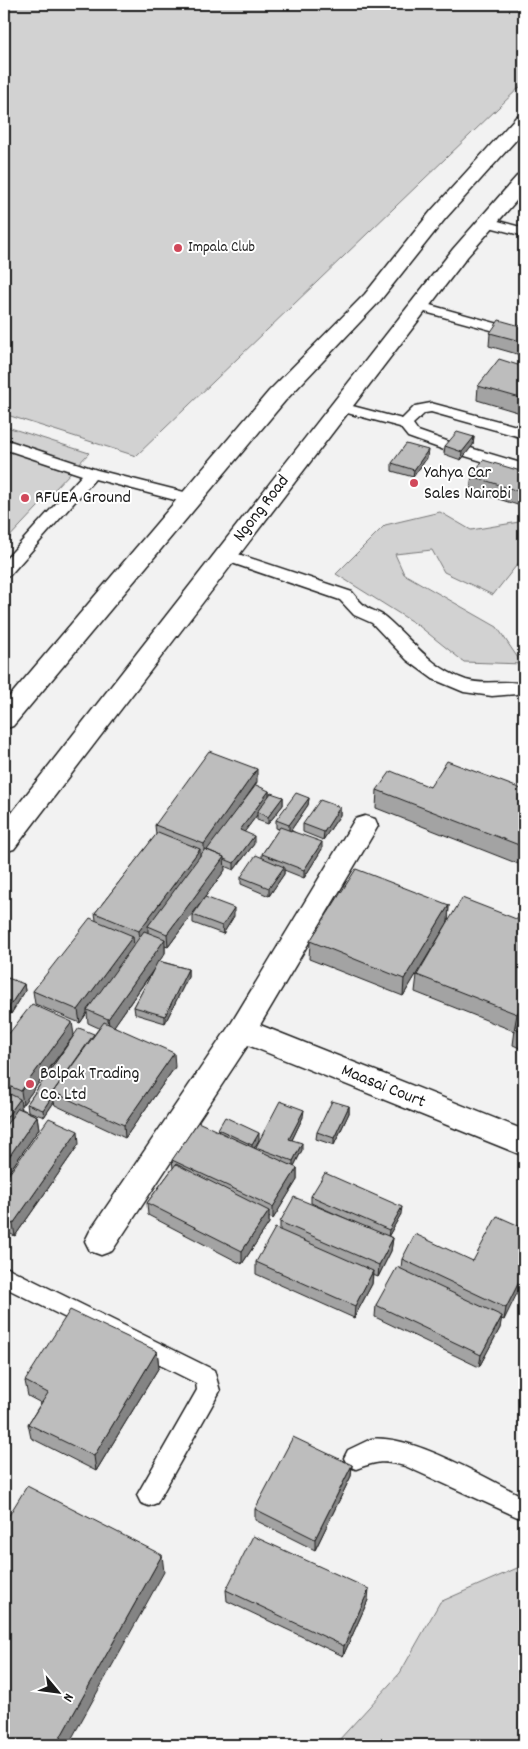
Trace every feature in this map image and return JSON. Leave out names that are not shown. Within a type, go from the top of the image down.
[{"type":"main road","points":[[4,720],[277,396],[372,298],[438,215],[524,120]]},
{"type":"main road","name":"Ngong Road","points":[[4,842],[460,253],[524,180]]},
{"type":"main road","points":[[102,1241],[242,1030],[365,826]]},
{"type":"main road","name":"Maasai Court","points":[[242,1030],[524,1144]]},
{"type":"lane","points":[[487,222],[524,232]]},
{"type":"lane","points":[[419,306],[524,335]]},
{"type":"lane","points":[[341,407],[405,424],[413,434],[450,447]]},
{"type":"lane","points":[[405,424],[420,409],[431,407],[524,433]]},
{"type":"lane","points":[[4,444],[92,473],[190,499]]},
{"type":"lane","points":[[467,452],[524,470]]},
{"type":"lane","points":[[4,571],[92,473]]},
{"type":"lane","points":[[226,555],[346,596],[360,611],[378,619],[413,656],[440,675],[464,686],[492,690],[517,688]]},
{"type":"lane","points":[[4,1276],[206,1377],[209,1391],[148,1495]]},
{"type":"lane","points":[[356,1458],[374,1450],[395,1452],[426,1463],[524,1509]]},
{"type":"shaded area","name":"Impala Club","points":[[4,4],[524,4],[524,83],[136,456],[4,414]]},
{"type":"shaded area","name":"RFUEA Ground","points":[[4,426],[89,453],[4,543]]},
{"type":"shaded area","points":[[440,512],[471,530],[519,522],[524,526],[524,556],[493,595],[444,572],[432,550],[395,554],[404,574],[497,627],[522,664],[464,662],[419,626],[336,574],[385,525]]},
{"type":"shaded area","points":[[524,1565],[524,1745],[340,1745],[338,1741],[400,1673],[440,1602]]},
{"type":"building","points":[[499,320],[524,327],[524,342],[490,333]]},
{"type":"building","points":[[499,359],[524,367],[524,399],[478,386]]},
{"type":"building","points":[[457,432],[474,437],[462,452],[445,446]]},
{"type":"building","points":[[406,444],[428,450],[414,470],[392,463]]},
{"type":"building","points":[[483,460],[524,472],[524,493],[472,476]]},
{"type":"building","points":[[209,751],[257,769],[204,844],[155,825]]},
{"type":"building","points":[[447,761],[524,790],[524,847],[377,790],[391,771],[430,787]]},
{"type":"building","points":[[256,785],[269,791],[240,830],[254,836],[234,863],[207,850]]},
{"type":"building","points":[[271,793],[283,797],[268,817],[257,812]]},
{"type":"building","points":[[296,793],[309,798],[289,825],[276,820]]},
{"type":"building","points":[[320,800],[340,807],[324,832],[303,824]]},
{"type":"building","points":[[280,827],[322,842],[304,870],[262,854]]},
{"type":"building","points":[[158,832],[200,849],[139,931],[95,913]]},
{"type":"building","points":[[205,849],[224,857],[167,934],[148,926]]},
{"type":"building","points":[[256,855],[284,867],[269,888],[241,877]]},
{"type":"building","points":[[356,869],[449,905],[404,979],[310,941]]},
{"type":"building","points":[[205,897],[234,908],[222,926],[193,915]]},
{"type":"building","points":[[462,898],[524,922],[524,1001],[517,1014],[417,975]]},
{"type":"building","points":[[90,918],[133,936],[78,1010],[33,991]]},
{"type":"building","points":[[144,931],[165,939],[108,1019],[87,1010]]},
{"type":"building","points":[[158,961],[188,969],[165,1016],[134,1007]]},
{"type":"building","points":[[5,977],[24,984],[9,1007],[4,1005]]},
{"type":"building","points":[[32,1004],[72,1022],[21,1091],[4,1084],[4,1040]]},
{"type":"building","points":[[524,1014],[524,1032],[515,1028]]},
{"type":"building","points":[[104,1022],[174,1053],[124,1125],[53,1092]]},
{"type":"building","points":[[79,1028],[94,1034],[53,1092],[43,1110],[27,1104]]},
{"type":"building","points":[[4,1091],[20,1099],[4,1121]]},
{"type":"building","points":[[280,1101],[304,1110],[289,1139],[302,1143],[293,1161],[256,1147]]},
{"type":"building","points":[[332,1101],[349,1106],[334,1138],[317,1132]]},
{"type":"building","points":[[18,1108],[37,1116],[4,1164],[4,1128]]},
{"type":"building","points":[[225,1117],[259,1133],[252,1145],[218,1129]]},
{"type":"building","points":[[49,1118],[78,1131],[13,1224],[4,1219],[4,1181]]},
{"type":"building","points":[[198,1122],[297,1168],[273,1207],[172,1160]]},
{"type":"building","points":[[176,1164],[269,1211],[242,1251],[147,1203]]},
{"type":"building","points":[[325,1173],[402,1207],[389,1230],[311,1196]]},
{"type":"building","points":[[294,1197],[393,1238],[379,1265],[280,1222]]},
{"type":"building","points":[[497,1216],[524,1228],[524,1272],[506,1308],[402,1259],[415,1234],[473,1261]]},
{"type":"building","points":[[275,1228],[373,1271],[355,1306],[256,1262]]},
{"type":"building","points":[[397,1267],[502,1316],[481,1355],[376,1305]]},
{"type":"building","points":[[70,1310],[157,1351],[94,1456],[28,1424],[48,1393],[25,1381]]},
{"type":"building","points":[[293,1437],[352,1465],[315,1539],[255,1509]]},
{"type":"building","points":[[27,1486],[162,1555],[56,1745],[4,1745],[4,1519],[6,1520]]},
{"type":"building","points":[[253,1536],[369,1589],[344,1646],[226,1590]]},
{"type":"place","name":"Impala Club","points":[[178,248]]},
{"type":"place","name":"Yahya Car Sales Nairobi","points":[[414,483]]},
{"type":"place","name":"RFUEA Ground","points":[[25,498]]},
{"type":"place","name":"Bolpak Trading Co. Ltd","points":[[30,1084]]}]
